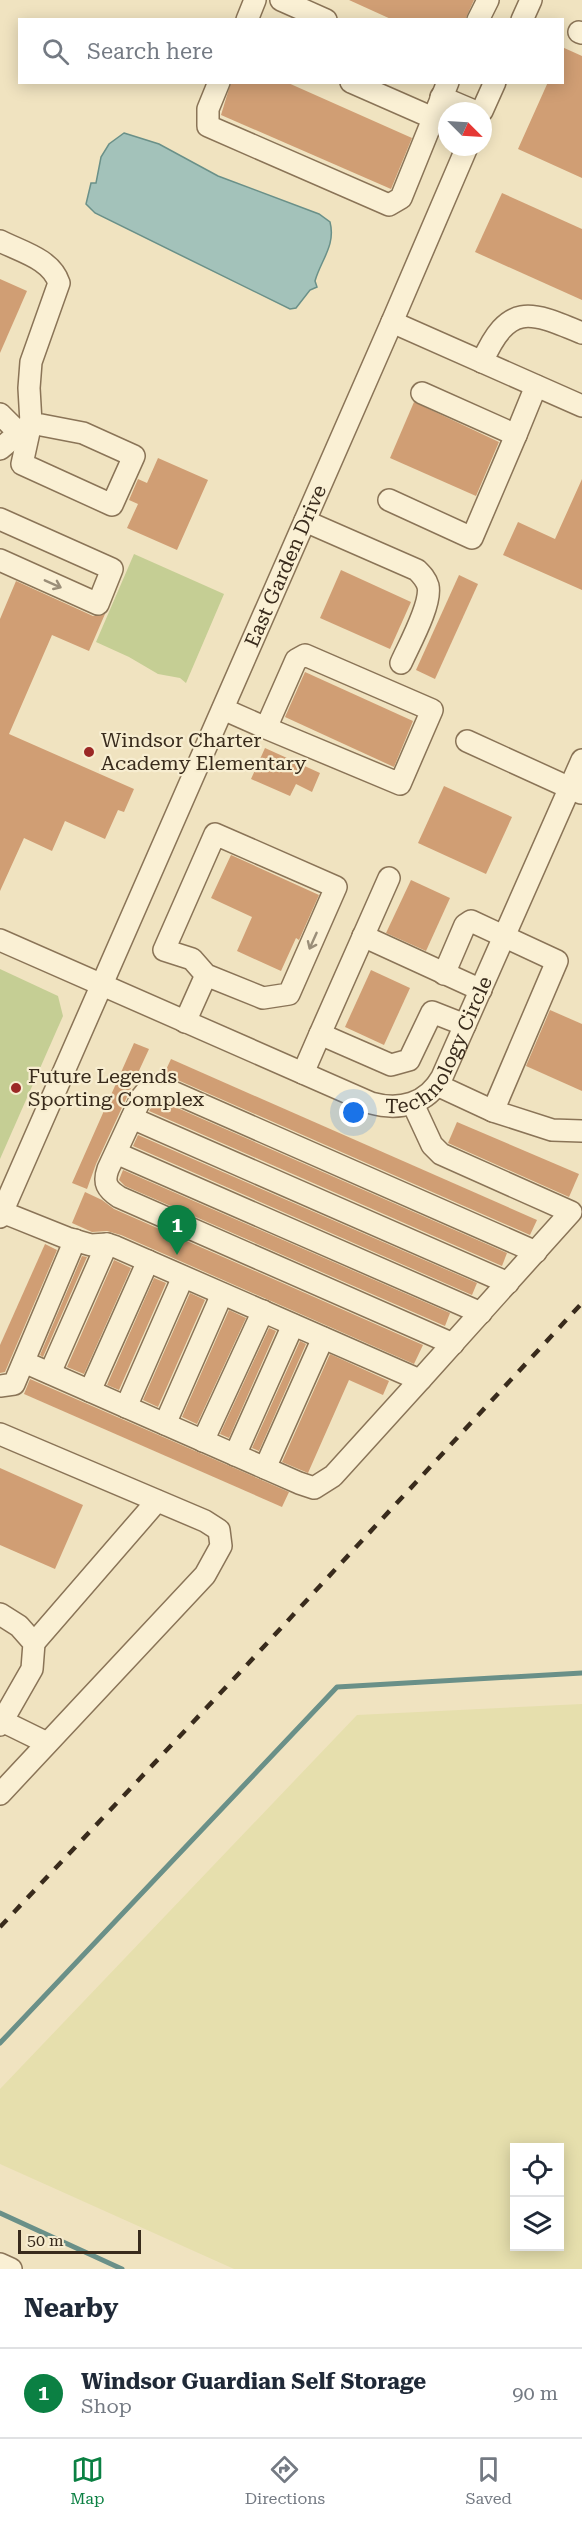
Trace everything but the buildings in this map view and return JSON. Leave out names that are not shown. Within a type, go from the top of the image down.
[{"type":"street","points":[[248,18],[255,0]]},
{"type":"street","points":[[281,0],[322,18]]},
{"type":"street","points":[[479,18],[488,0]]},
{"type":"street","points":[[523,18],[531,0]]},
{"type":"street","points":[[218,84],[208,109],[208,126],[389,205],[401,198],[445,90],[462,102]]},
{"type":"street","points":[[356,84],[433,118]]},
{"type":"street","points":[[486,102],[494,84]]},
{"type":"street","name":"East Garden Drive","points":[[1,1214],[393,322],[463,156]]},
{"type":"street","points":[[0,242],[46,263],[56,274],[59,283],[31,362],[28,388],[25,428],[22,464],[112,506],[134,456],[82,433],[25,428],[0,414]]},
{"type":"street","points":[[482,362],[500,328],[525,316],[540,315],[582,333]]},
{"type":"street","points":[[393,322],[582,406]]},
{"type":"street","points":[[389,500],[472,538],[536,386]]},
{"type":"street","points":[[422,393],[516,435]]},
{"type":"street","points":[[0,449],[25,428]]},
{"type":"street","points":[[0,519],[112,568],[98,604],[0,560]]},
{"type":"street","points":[[305,521],[417,570],[424,577],[428,587],[428,600],[402,663]]},
{"type":"street","points":[[223,709],[266,728],[400,784],[432,710],[305,655],[296,660],[266,728]]},
{"type":"street","points":[[467,741],[576,791]]},
{"type":"street","name":"Technology Circle","points":[[102,985],[377,1104],[404,1106],[413,1104],[437,1085],[504,936],[576,791],[582,760]]},
{"type":"street","points":[[215,834],[336,887],[289,994],[263,998],[206,975],[192,959],[164,950],[215,834]]},
{"type":"street","points":[[303,1073],[389,878]]},
{"type":"street","points":[[444,974],[468,921],[478,923],[557,961],[494,1111]]},
{"type":"street","points":[[363,936],[480,990]]},
{"type":"street","points":[[0,940],[102,985]]},
{"type":"street","points":[[186,1022],[206,975]]},
{"type":"street","points":[[320,1034],[391,1065],[399,1065],[409,1060],[432,1012],[465,1025]]},
{"type":"street","points":[[453,1344],[119,1197],[108,1189],[105,1180],[132,1118],[149,1088],[157,1085],[536,1252]]},
{"type":"street","points":[[437,1085],[494,1111],[552,1130],[582,1131]]},
{"type":"street","points":[[24,1362],[314,1488],[333,1476],[571,1212],[441,1154],[432,1145],[413,1104]]},
{"type":"street","points":[[132,1118],[508,1283]]},
{"type":"street","points":[[116,1153],[481,1313]]},
{"type":"street","points":[[1,1214],[75,1240],[99,1246],[107,1244],[421,1379]]},
{"type":"street","points":[[0,1386],[14,1384],[75,1240]]},
{"type":"street","points":[[50,1373],[107,1244]]},
{"type":"street","points":[[90,1391],[148,1261]]},
{"type":"street","points":[[126,1407],[183,1276]]},
{"type":"street","points":[[165,1424],[222,1294]]},
{"type":"street","points":[[203,1441],[263,1311]]},
{"type":"street","points":[[235,1455],[293,1324]]},
{"type":"street","points":[[265,1468],[323,1338]]},
{"type":"street","points":[[0,1434],[219,1530],[221,1546],[205,1575],[0,1794]]},
{"type":"street","points":[[47,1743],[1,1722],[32,1669],[34,1643],[157,1501]]},
{"type":"street","points":[[0,1614],[19,1626],[34,1643]]},
{"type":"street","points":[[0,2264],[11,2269]]},
{"type":"shaded area","points":[[582,1704],[582,2269],[234,2269],[0,2164],[0,2089],[357,1715]]},
{"type":"green space","points":[[134,554],[224,594],[186,683],[180,678],[158,674],[129,657],[96,642]]},
{"type":"green space","name":"Future Legends Sporting Complex","points":[[0,969],[58,996],[63,1016],[0,1159]]},
{"type":"water","points":[[124,133],[159,144],[218,176],[319,214],[330,222],[331,238],[315,281],[317,287],[310,290],[296,308],[290,309],[95,213],[86,204],[91,183],[96,183],[101,157],[109,144]]},
{"type":"waterway","points":[[0,2043],[337,1687],[582,1673]]},
{"type":"waterway","points":[[0,2213],[122,2269]]},
{"type":"railway","points":[[0,1927],[582,1303]]},
{"type":"place","name":"Windsor Charter Academy Elementary","points":[[89,752]]},
{"type":"place","name":"Future Legends Sporting Complex","points":[[16,1088]]},
{"type":"place","name":"Windsor Guardian Self Storage","points":[[177,1255]]}]
